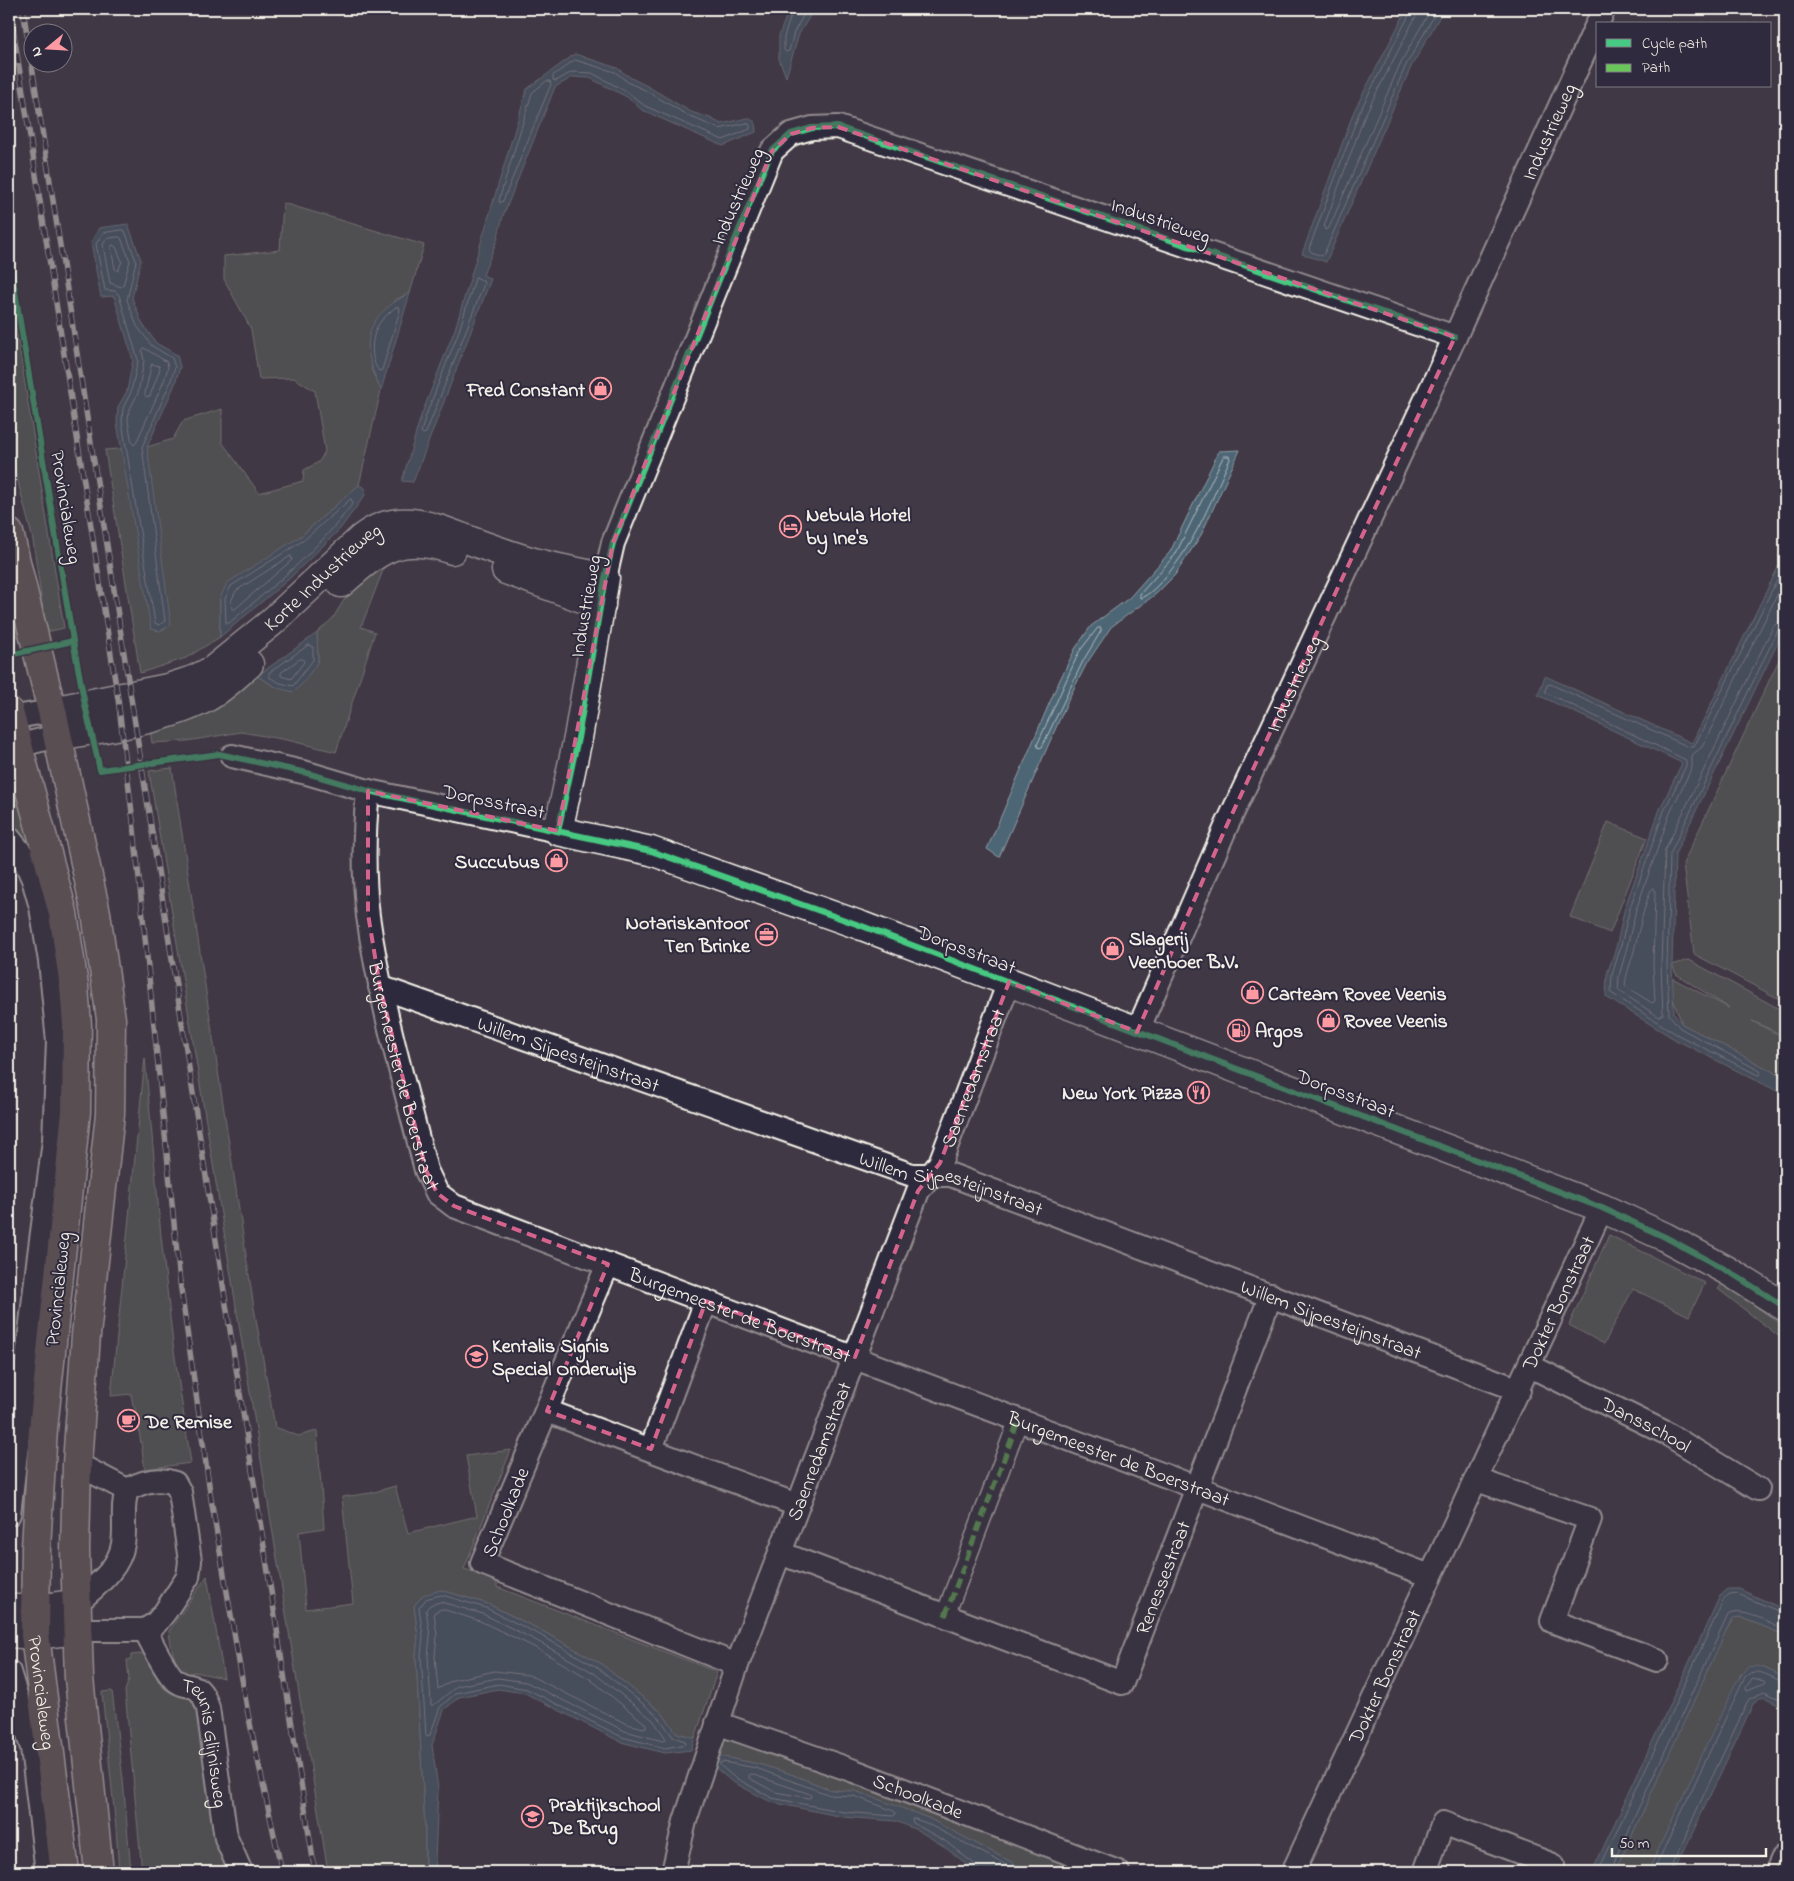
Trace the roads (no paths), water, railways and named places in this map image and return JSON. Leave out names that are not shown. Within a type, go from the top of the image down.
[{"type":"main road","name":"Provincialeweg","points":[[9,533],[55,723],[96,913],[111,1019],[110,1114],[87,1326],[77,1464],[75,1550],[79,1678],[99,1872]]},
{"type":"main road","name":"Provincialeweg","points":[[9,716],[14,747],[62,913],[74,986],[77,1034],[76,1112],[43,1429],[36,1548],[22,1622],[65,1872]]},
{"type":"street","name":"Industrieweg","points":[[1598,22],[1604,9]]},
{"type":"street","name":"Industrieweg","points":[[1138,1032],[1226,827],[1455,337],[1596,27]]},
{"type":"street","name":"Industrieweg","points":[[558,831],[578,738],[605,578],[613,543],[760,178],[772,151],[791,134],[812,128],[838,127],[1455,337]]},
{"type":"street","name":"Korte Industrieweg","points":[[55,723],[193,680],[213,670],[272,622],[326,574],[362,538],[370,532],[389,525],[409,522],[434,526],[522,559],[605,578]]},
{"type":"street","name":"Korte Industrieweg","points":[[55,723],[171,713],[207,697],[228,682],[367,559],[382,550],[396,545],[421,542],[441,546],[601,605]]},
{"type":"street","points":[[9,716],[55,723]]},
{"type":"street","points":[[14,747],[55,723]]},
{"type":"street","name":"Dorpsstraat","points":[[232,756],[307,773],[368,791],[651,851],[862,926],[1602,1208],[1664,1237],[1728,1271],[1785,1307]]},
{"type":"street","name":"Burgemeester de Boerstraat","points":[[368,791],[365,851],[368,914],[380,986],[426,1170],[437,1193],[454,1206],[1430,1576]]},
{"type":"street","name":"Provincialeweg","points":[[9,838],[22,854],[33,879],[40,907],[50,960],[58,1041],[54,1142],[9,1514]]},
{"type":"street","name":"Saenredamstraat","points":[[673,1872],[685,1821],[717,1723],[797,1505],[918,1191],[940,1163],[1009,982]]},
{"type":"street","name":"Willem Sijpesteijnstraat","points":[[380,986],[912,1175],[951,1175],[1519,1390]]},
{"type":"street","name":"Dokter Bonstraat","points":[[1293,1872],[1430,1576],[1519,1390],[1602,1208]]},
{"type":"street","name":"Schoolkade","points":[[608,1264],[482,1563],[737,1665]]},
{"type":"street","name":"Renessestraat","points":[[780,1553],[1122,1684],[1271,1295]]},
{"type":"street","points":[[651,1449],[706,1301]]},
{"type":"street","name":"Dansschool","points":[[1530,1366],[1664,1432],[1758,1489]]},
{"type":"street","points":[[547,1411],[797,1505]]},
{"type":"street","points":[[945,1616],[1019,1419]]},
{"type":"street","points":[[77,1464],[127,1490]]},
{"type":"street","points":[[22,1622],[76,1617],[110,1630],[145,1630],[156,1623],[188,1577],[190,1561],[180,1492],[175,1483],[165,1479],[153,1480],[139,1483],[127,1490],[124,1498],[123,1545],[116,1563],[76,1617]]},
{"type":"street","points":[[1477,1480],[1590,1519],[1552,1621],[1657,1660]]},
{"type":"street","name":"Teunis Glijnisweg","points":[[145,1630],[172,1678],[181,1684],[200,1690],[205,1697],[226,1838],[241,1872]]},
{"type":"street","name":"Provincialeweg","points":[[9,1672],[32,1748],[47,1872]]},
{"type":"street","name":"Schoolkade","points":[[717,1723],[854,1771],[1118,1872]]},
{"type":"street","points":[[1425,1872],[1443,1823],[1553,1865]]},
{"type":"street","points":[[1777,1872],[1785,1854]]},
{"type":"water","points":[[789,9],[814,9],[799,34],[786,77],[779,59],[779,36]]},
{"type":"water","points":[[1407,9],[1444,9],[1411,67],[1326,262],[1302,254],[1354,111]]},
{"type":"water","points":[[575,54],[617,68],[691,112],[721,124],[748,118],[755,122],[756,132],[723,146],[642,110],[627,97],[590,78],[573,77],[555,87],[503,216],[497,240],[483,275],[491,279],[413,482],[402,481],[421,416],[455,329],[527,89]]},
{"type":"water","points":[[128,224],[141,260],[132,298],[142,323],[156,343],[177,355],[180,367],[175,384],[147,447],[171,625],[160,631],[151,629],[117,422],[118,407],[127,391],[133,360],[114,296],[101,297],[91,242],[99,228]]},
{"type":"water","points":[[410,293],[381,390],[370,359],[368,346],[370,334],[374,323],[382,312],[394,302]]},
{"type":"water","points":[[1240,450],[1201,535],[1175,575],[1156,594],[1111,627],[1087,663],[1069,698],[999,857],[987,849],[1055,690],[1075,649],[1091,626],[1129,598],[1170,552],[1219,451]]},
{"type":"water","points":[[359,485],[365,488],[365,495],[340,529],[289,579],[220,637],[220,598],[227,583],[301,536]]},
{"type":"water","points":[[1785,553],[1785,628],[1675,854],[1672,965],[1674,1013],[1682,1024],[1785,1078],[1785,1095],[1676,1040],[1606,997],[1607,974],[1616,948],[1625,907],[1660,809],[1682,763],[1538,695],[1545,676],[1692,743]]},
{"type":"water","points":[[317,633],[318,661],[304,682],[294,692],[278,688],[257,676]]},
{"type":"water","points":[[1728,1589],[1739,1589],[1785,1610],[1785,1635],[1740,1617],[1732,1618],[1615,1872],[1592,1872],[1720,1596]]},
{"type":"water","points":[[441,1590],[488,1604],[600,1663],[661,1712],[677,1733],[695,1738],[691,1750],[665,1753],[621,1742],[525,1693],[498,1689],[459,1697],[444,1710],[432,1745],[438,1789],[435,1860],[437,1872],[423,1872],[425,1866],[425,1828],[416,1656],[418,1636],[414,1606],[423,1595]]},
{"type":"water","points":[[1747,1667],[1764,1668],[1785,1678],[1785,1707],[1763,1696],[1754,1702],[1674,1872],[1648,1872],[1734,1686]]},
{"type":"water","points":[[714,1755],[758,1764],[788,1773],[831,1790],[855,1791],[894,1805],[928,1818],[1030,1872],[977,1872],[942,1845],[919,1831],[896,1821],[843,1817],[771,1802],[731,1781],[711,1764]]},
{"type":"railway","points":[[10,9],[118,699],[134,829],[180,1282],[211,1499],[248,1714],[282,1872]]},
{"type":"railway","points":[[23,9],[315,1872]]},
{"type":"place","name":"Fred Constant","points":[[601,389]]},
{"type":"place","name":"Nebula Hotel by Ine's","points":[[790,526]]},
{"type":"place","name":"Succubus","points":[[556,861]]},
{"type":"place","name":"Notariskantoor Ten Brinke","points":[[766,934]]},
{"type":"place","name":"Slagerij Veenboer B.V.","points":[[1113,949]]},
{"type":"place","name":"Carteam Rovee Veenis","points":[[1252,993]]},
{"type":"place","name":"Rovee Veenis","points":[[1328,1020]]},
{"type":"place","name":"Argos","points":[[1239,1030]]},
{"type":"place","name":"New York Pizza","points":[[1199,1092]]},
{"type":"place","name":"Kentalis Signis Special Onderwijs","points":[[476,1357]]},
{"type":"place","name":"De Remise","points":[[129,1421]]},
{"type":"place","name":"Praktijkschool De Brug","points":[[533,1816]]}]
